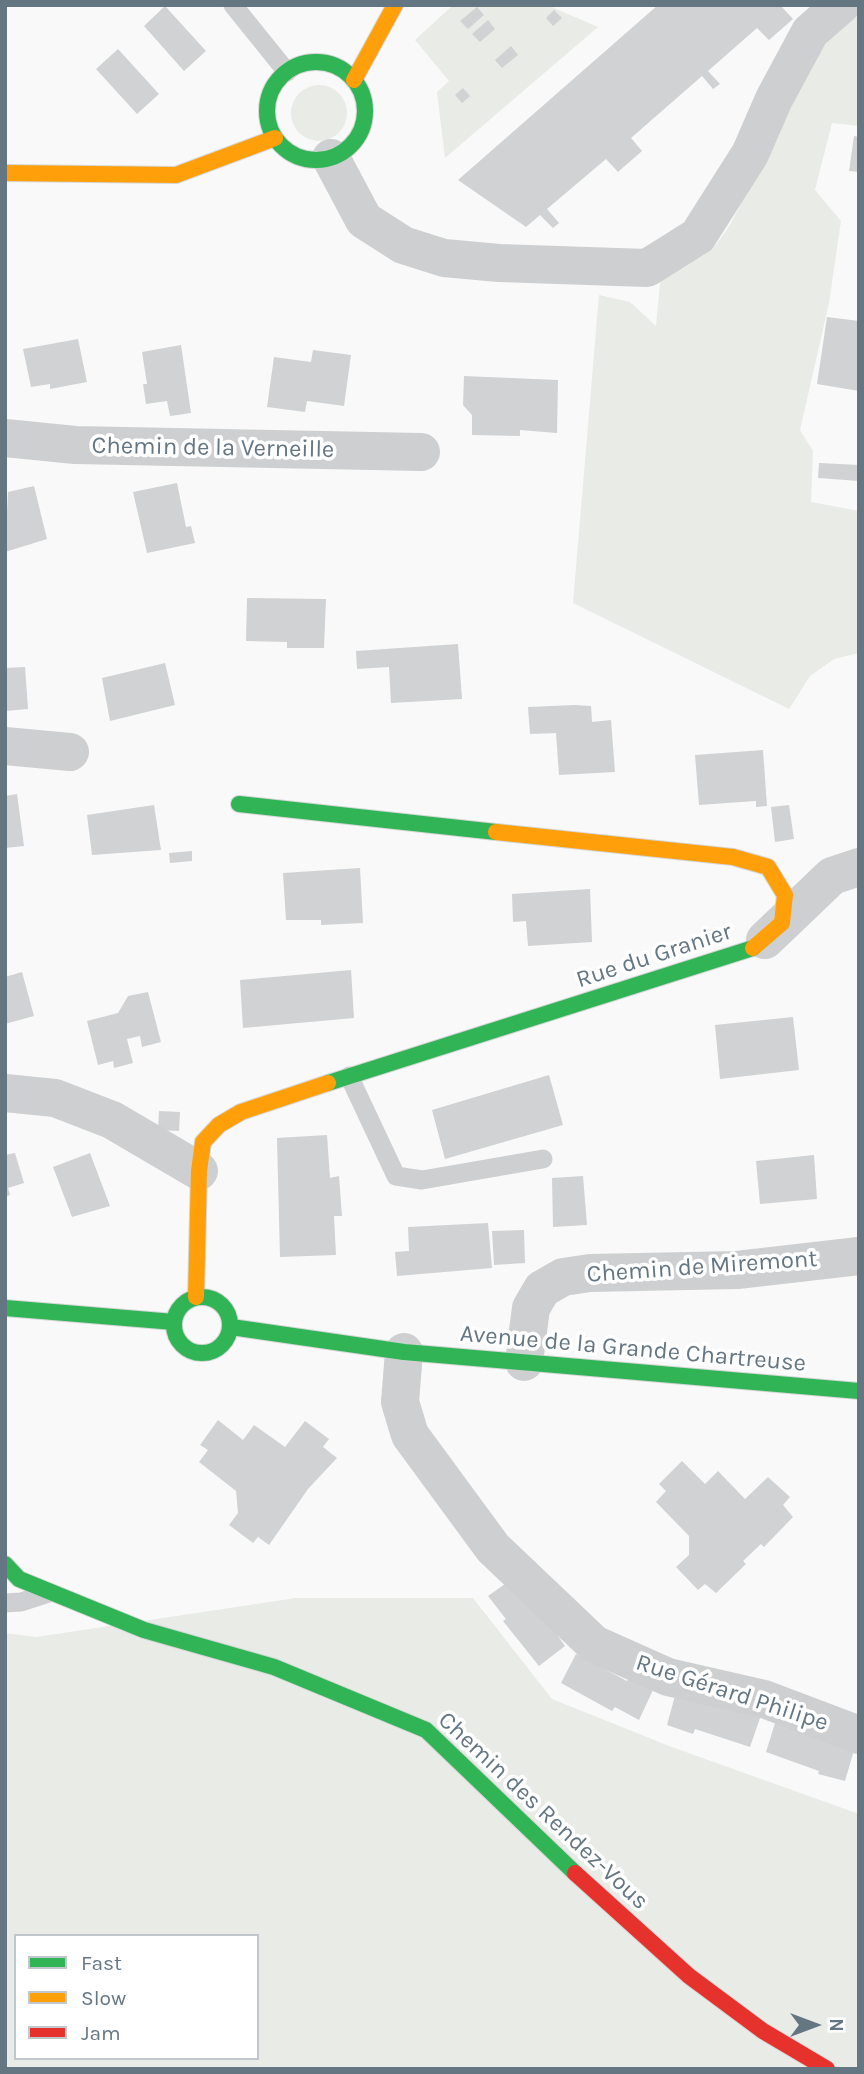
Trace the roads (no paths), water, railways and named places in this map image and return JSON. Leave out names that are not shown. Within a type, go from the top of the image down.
[{"type":"street","points":[[354,80],[395,5]]},
{"type":"street","points":[[331,158],[364,220],[403,245],[444,258],[485,262],[647,268],[698,236],[751,154],[774,99],[810,32],[841,5]]},
{"type":"street","points":[[315,62],[336,67],[354,80],[362,93],[363,125],[356,139],[331,158],[300,158],[275,138],[267,110],[276,82],[287,72],[315,62]]},
{"type":"street","points":[[5,173],[176,175],[275,138]]},
{"type":"street","name":"Chemin de la Verneille","points":[[5,438],[75,445],[421,452]]},
{"type":"street","points":[[5,746],[70,752]]},
{"type":"street","name":"Rue du Granier","points":[[196,1297],[199,1171],[203,1142],[219,1125],[240,1112],[757,947],[782,923],[785,895],[768,867],[733,857],[239,804]]},
{"type":"street","points":[[757,947],[832,876],[859,867]]},
{"type":"street","points":[[5,1093],[55,1098],[112,1120],[199,1171]]},
{"type":"street","name":"Chemin de Miremont","points":[[524,1363],[531,1308],[541,1289],[563,1277],[590,1273],[737,1270],[859,1256]]},
{"type":"street","points":[[196,1297],[205,1297],[221,1303],[231,1327],[218,1349],[200,1354],[191,1352],[178,1340],[174,1322],[181,1306],[196,1297]]},
{"type":"street","points":[[5,1308],[174,1322]]},
{"type":"street","name":"Avenue de la Grande Chartreuse","points":[[231,1327],[404,1352],[859,1391]]},
{"type":"street","name":"Rue Gérard Philipe","points":[[404,1352],[400,1402],[410,1435],[494,1548],[594,1644],[668,1677],[764,1699],[859,1735]]},
{"type":"street","name":"Chemin des Rendez-Vous","points":[[5,1564],[19,1579],[50,1593],[144,1630],[274,1667],[426,1730],[584,1882],[689,1976],[763,2031],[827,2069]]},
{"type":"lane","points":[[233,5],[264,40],[287,72]]},
{"type":"lane","points":[[349,1076],[396,1176],[422,1180],[543,1159]]},
{"type":"lane","points":[[5,1603],[21,1602],[50,1593]]}]
